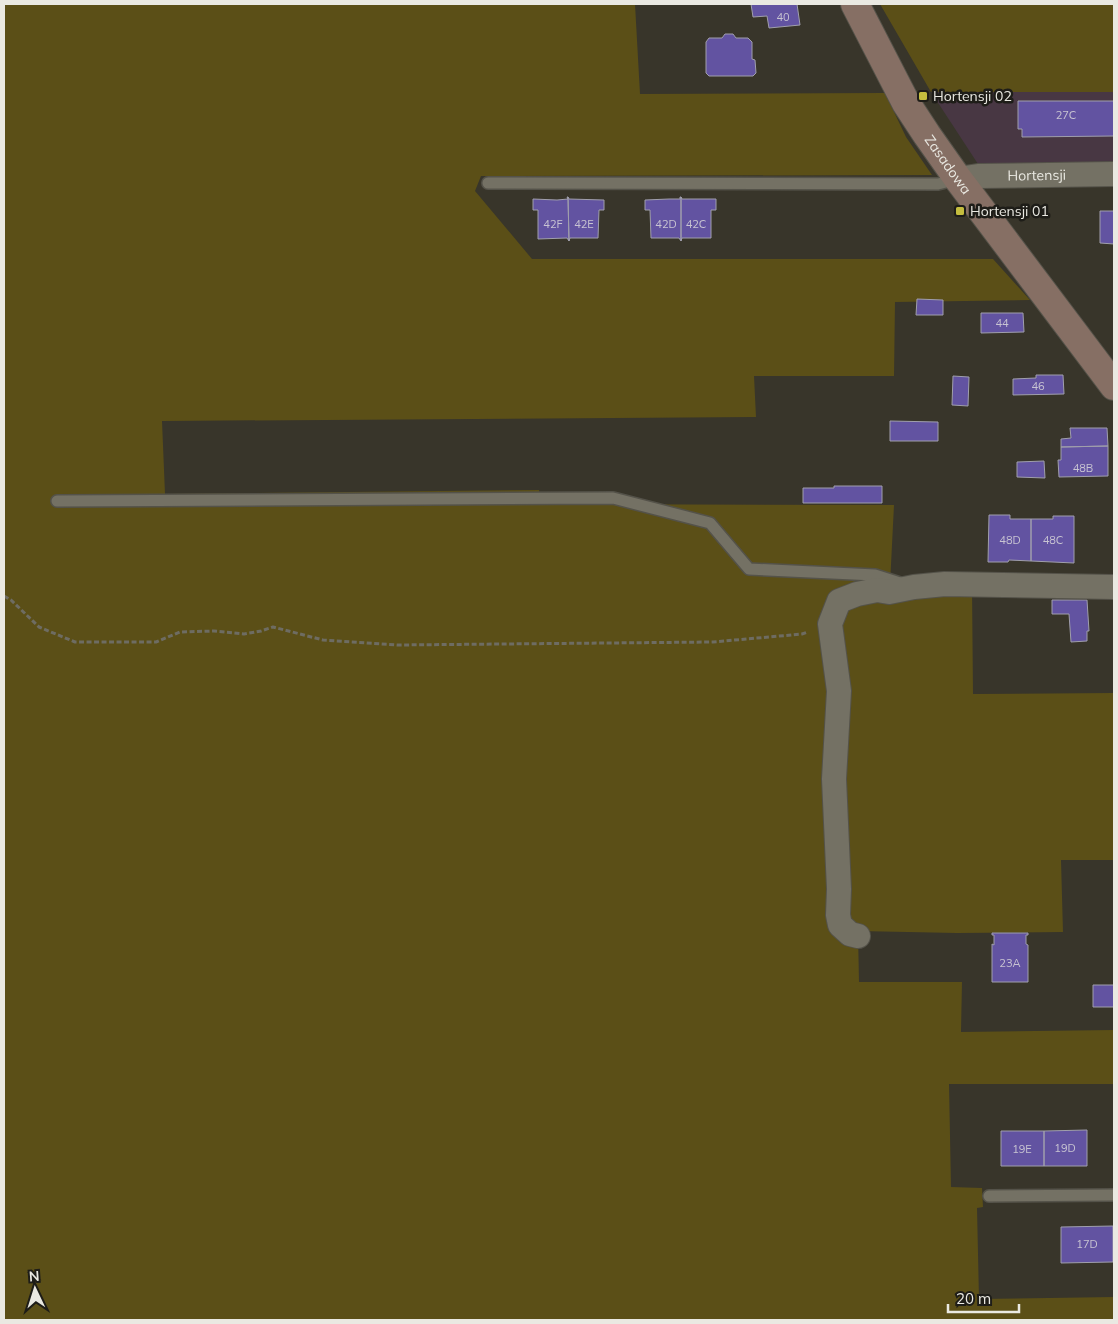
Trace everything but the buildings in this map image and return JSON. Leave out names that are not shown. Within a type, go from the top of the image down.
[{"type":"street","name":"Zasadowa","points":[[855,4],[906,103],[958,179],[1114,386]]},
{"type":"street","name":"Hortensji","points":[[958,179],[978,176],[1114,174]]},
{"type":"street","points":[[858,936],[850,934],[840,925],[838,915],[839,889],[834,779],[839,691],[830,624],[839,601],[857,594],[877,590],[889,592],[945,584],[1114,587]]},
{"type":"lane","points":[[488,183],[938,184],[958,179]]},
{"type":"lane","points":[[57,501],[613,498],[710,523],[749,569],[875,575],[914,587]]},
{"type":"lane","points":[[989,1196],[1114,1195]]},
{"type":"path","points":[[4,596],[11,600],[39,627],[75,642],[156,642],[180,632],[214,631],[244,634],[261,632],[273,627],[323,640],[397,645],[713,642],[802,634],[830,624]]},
{"type":"shaded area","points":[[4,4],[635,4],[640,94],[885,93],[906,137],[932,175],[481,176],[475,191],[532,259],[993,259],[1030,300],[895,302],[894,376],[754,376],[756,417],[162,421],[165,494],[539,490],[541,504],[894,505],[890,585],[972,586],[973,694],[1114,693],[1114,860],[1061,860],[1063,932],[957,933],[858,931],[859,982],[962,982],[961,1032],[1114,1030],[1114,1084],[949,1084],[951,1187],[982,1188],[983,1207],[977,1208],[979,1299],[1114,1297],[1114,1320],[4,1320]]},
{"type":"shaded area","points":[[880,4],[1114,4],[1114,92],[931,92]]},
{"type":"shaded area","points":[[931,92],[1114,92],[1114,162],[978,164]]},
{"type":"place","name":"Hortensji 02","points":[[923,96]]},
{"type":"place","name":"Hortensji 01","points":[[960,211]]}]
